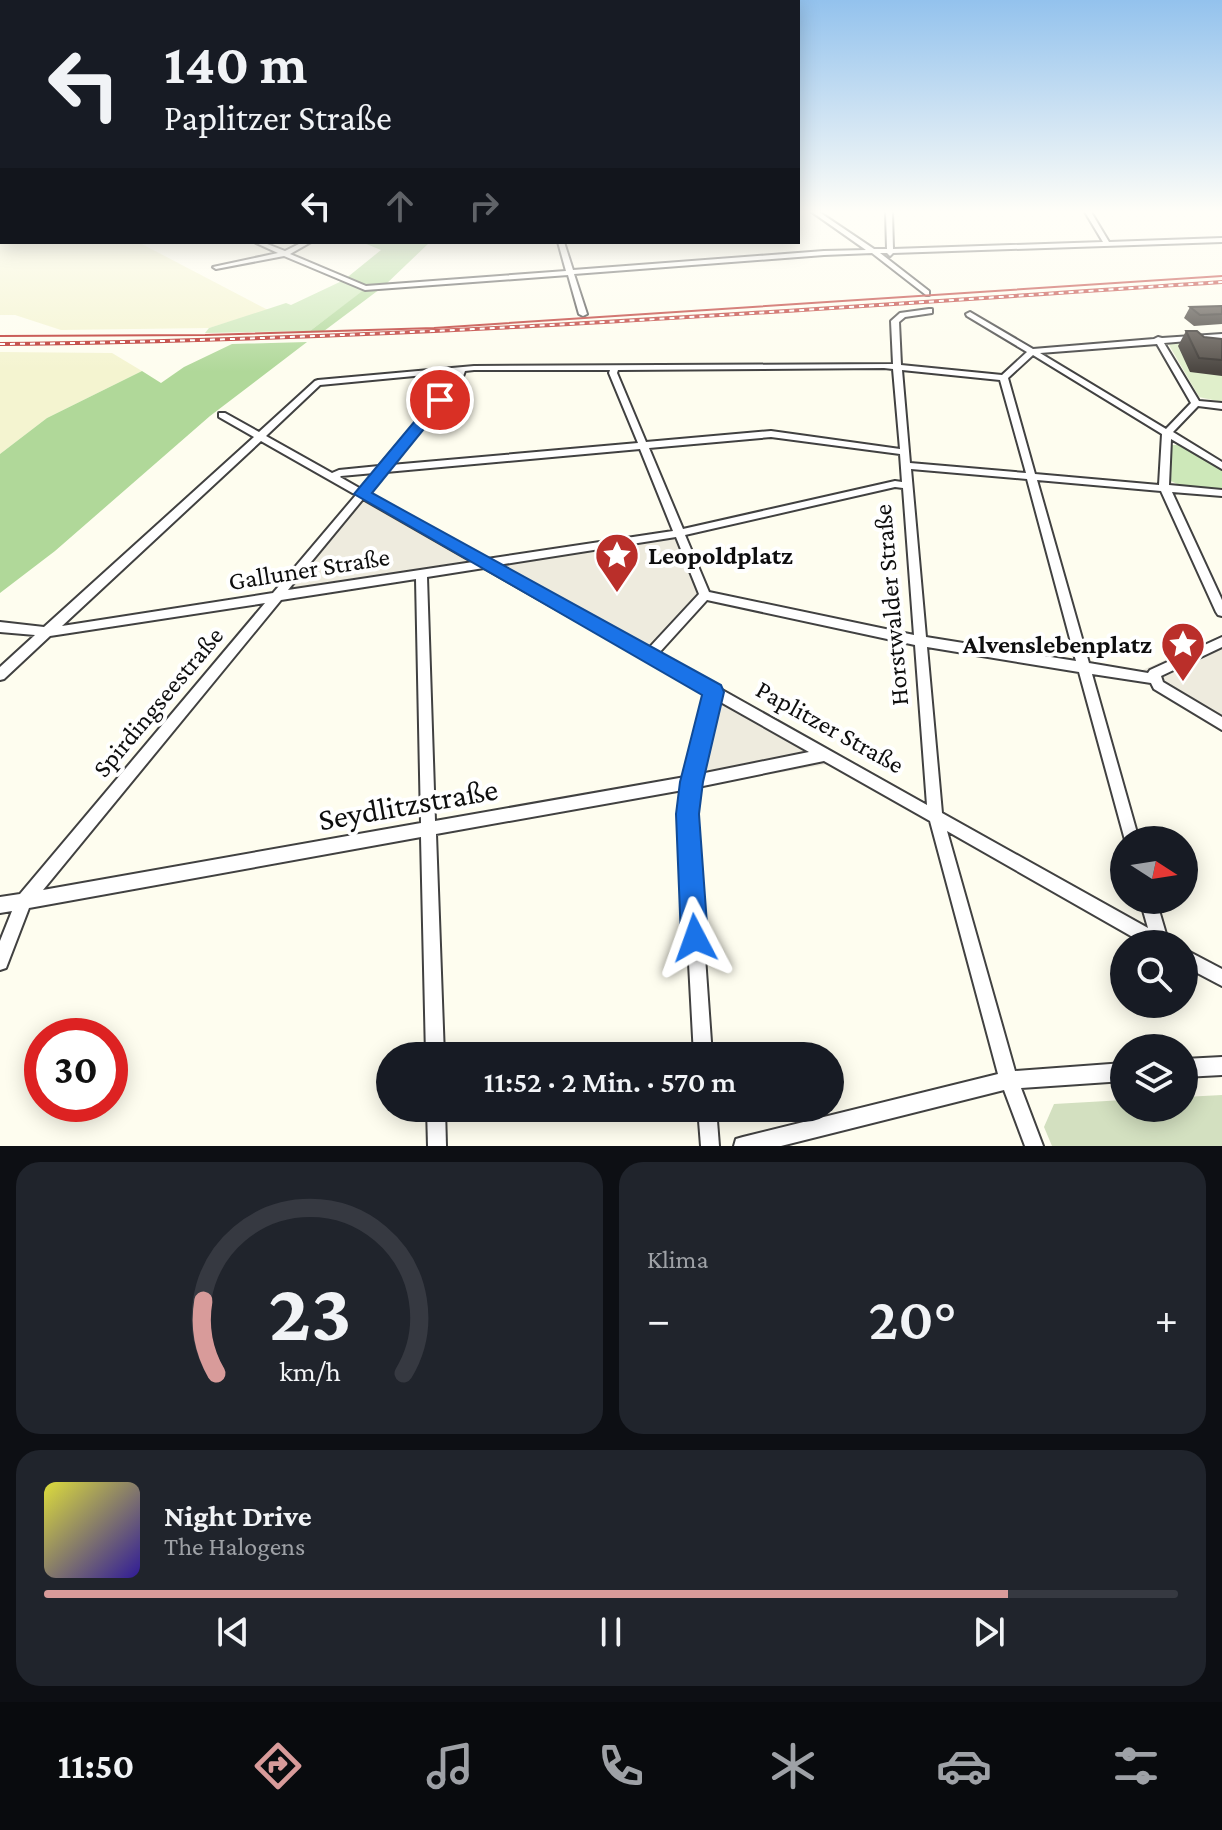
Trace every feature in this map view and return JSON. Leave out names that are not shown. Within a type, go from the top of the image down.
[{"type":"street","points":[[216,267],[224,265]]},
{"type":"street","points":[[312,265],[365,288],[674,265]]},
{"type":"street","points":[[569,265],[583,314]]},
{"type":"street","points":[[893,265],[926,293]]},
{"type":"street","name":"Horstwalder Straße","points":[[929,311],[903,315],[895,321],[935,815],[1009,1080],[1034,1146]]},
{"type":"street","points":[[970,314],[1222,466]]},
{"type":"street","points":[[0,675],[318,383],[461,370],[614,368],[897,367],[1004,378],[1033,351],[1222,336]]},
{"type":"street","points":[[1158,339],[1196,403]]},
{"type":"street","points":[[614,368],[613,373],[705,595]]},
{"type":"street","name":"Spirdingseestraße","points":[[0,962],[24,901],[459,377],[461,370]]},
{"type":"street","points":[[1004,378],[1128,826]]},
{"type":"street","points":[[1196,403],[1222,406]]},
{"type":"street","points":[[1196,403],[1167,433],[1164,486],[1222,612]]},
{"type":"street","name":"Paplitzer Straße","points":[[222,415],[1136,930]]},
{"type":"street","points":[[333,477],[339,473],[771,434],[904,452]]},
{"type":"street","points":[[905,466],[1222,493]]},
{"type":"street","name":"Galluner Straße","points":[[0,627],[47,632],[680,533],[895,484],[907,486]]},
{"type":"street","points":[[421,573],[435,1042]]},
{"type":"street","points":[[705,595],[920,641],[1156,679]]},
{"type":"street","points":[[650,655],[705,595]]},
{"type":"street","points":[[1222,642],[1154,674],[1158,685],[1222,724]]},
{"type":"street","points":[[702,1042],[688,814],[691,782],[713,692]]},
{"type":"street","name":"Seydlitzstraße","points":[[0,905],[691,782],[826,755]]},
{"type":"street","points":[[1198,965],[1222,978]]},
{"type":"street","points":[[1198,1067],[1222,1066]]},
{"type":"street","points":[[743,1146],[1009,1080],[1110,1073]]},
{"type":"street","points":[[436,1122],[437,1146]]},
{"type":"street","points":[[708,1122],[710,1146]]},
{"type":"green space","points":[[0,265],[183,265],[268,310],[209,328],[61,330],[15,315],[0,315]]},
{"type":"green space","points":[[362,265],[405,265],[384,286],[324,331],[310,331],[365,289],[344,280]]},
{"type":"green space","points":[[344,280],[366,289],[310,331],[205,333],[209,328],[286,303],[291,305]]},
{"type":"green space","points":[[1222,341],[1222,402],[1199,397],[1169,345],[1173,342]]},
{"type":"green space","points":[[307,342],[210,416],[55,551],[0,593],[0,454],[47,418],[142,371],[161,383],[184,367],[232,344]]},
{"type":"green space","points":[[0,352],[112,353],[142,371],[47,418],[0,454]]},
{"type":"green space","points":[[1172,445],[1182,445],[1222,469],[1222,490],[1179,485],[1171,481]]},
{"type":"green space","points":[[1222,1095],[1222,1146],[1052,1146],[1044,1127],[1054,1104],[1110,1101],[1110,1122],[1198,1122],[1198,1096]]},
{"type":"shaded area","points":[[369,493],[489,558],[672,529],[688,537],[686,540],[703,603],[653,664],[484,568],[283,599],[275,590],[353,497]]},
{"type":"shaded area","name":"Alvenslebenplatz","points":[[1222,635],[1222,730],[1144,682],[1140,671]]},
{"type":"shaded area","points":[[721,689],[823,746],[817,757],[829,764],[692,788],[688,776],[684,777],[704,693],[714,698]]},
{"type":"building","points":[[1222,306],[1222,314],[1200,315],[1190,307]]},
{"type":"building","points":[[1186,331],[1222,339],[1222,360],[1199,358]]},
{"type":"tram line","points":[[0,336],[205,335],[434,328],[1222,276]]},
{"type":"railway","points":[[0,344],[459,330],[1222,282]]},
{"type":"place","name":"Leopoldplatz","points":[[617,594]]},
{"type":"place","name":"Alvenslebenplatz","points":[[1183,683]]},
{"type":"route","points":[[440,400],[362,494],[713,692],[691,782],[688,814],[695,938]]}]
